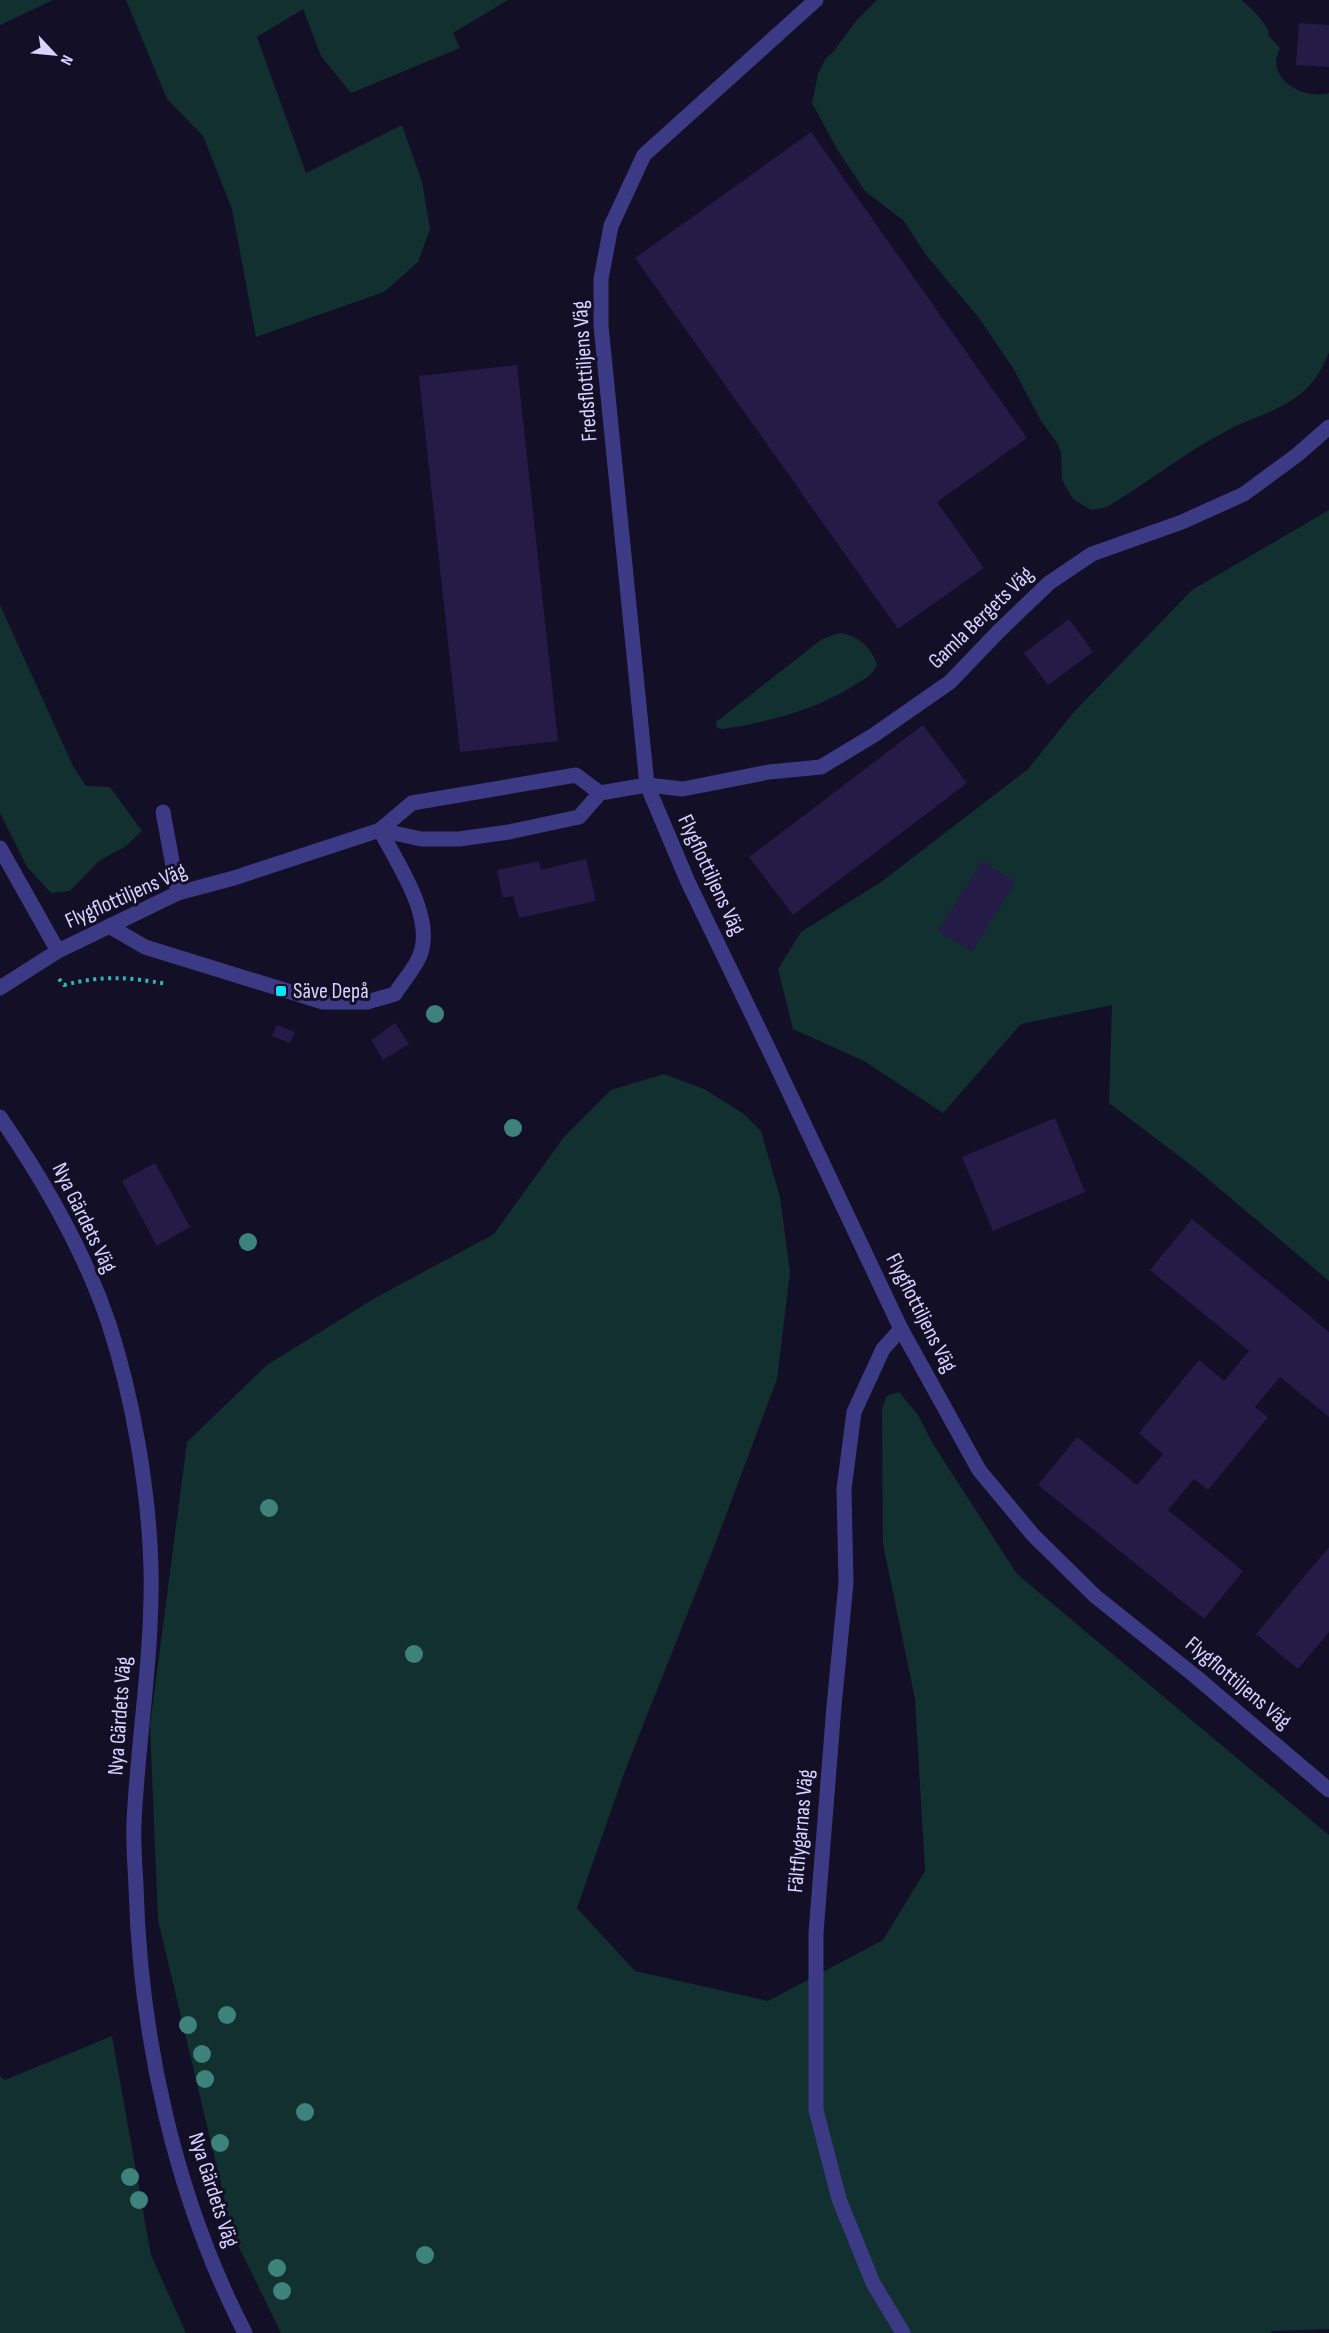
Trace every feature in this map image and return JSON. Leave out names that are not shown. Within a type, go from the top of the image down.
[{"type":"street","name":"Fredsflottiljens Väg","points":[[647,785],[601,326],[601,279],[611,226],[644,155],[816,0]]},
{"type":"street","name":"Gamla Bergets Väg","points":[[647,785],[683,789],[769,772],[821,767],[874,735],[950,682],[1049,583],[1092,554],[1182,522],[1244,494],[1297,455],[1329,427]]},
{"type":"street","name":"Flygflottiljens Väg","points":[[0,987],[52,955],[178,893],[234,878],[380,830],[412,803],[576,775],[600,793]]},
{"type":"street","points":[[380,830],[422,839],[459,839],[508,832],[579,817],[600,793],[647,785]]},
{"type":"street","name":"Flygflottiljens Väg","points":[[647,785],[688,882],[901,1329],[979,1470],[1033,1535],[1095,1596],[1195,1676],[1329,1790]]},
{"type":"street","points":[[162,812],[178,893]]},
{"type":"street","points":[[109,926],[145,947],[323,1002],[367,1002],[395,994],[420,955],[423,927],[416,896],[380,830]]},
{"type":"street","points":[[0,848],[52,955]]},
{"type":"street","name":"Nya Gärdets Väg","points":[[0,1117],[40,1175],[81,1256],[109,1324],[130,1406],[145,1494],[151,1569],[147,1658],[134,1824],[138,1943],[149,2032],[178,2167],[222,2288],[245,2333]]},
{"type":"street","name":"Fältflygarnas Väg","points":[[901,1329],[883,1348],[854,1412],[844,1489],[846,1583],[816,1933],[816,2110],[838,2199],[873,2283],[903,2333]]},
{"type":"path","points":[[52,955],[64,985],[93,978],[129,977],[171,985]]},
{"type":"green space","points":[[0,0],[53,0],[0,25]]},
{"type":"green space","points":[[126,0],[508,0],[453,33],[460,48],[351,93],[321,56],[303,9],[257,37],[306,173],[402,125],[422,182],[430,229],[418,262],[384,292],[256,337],[232,209],[203,136],[167,99]]},
{"type":"green space","points":[[877,0],[1241,0],[1257,14],[1269,32],[1268,35],[1280,48],[1276,62],[1282,78],[1295,89],[1304,92],[1329,93],[1329,352],[1311,383],[1291,401],[1216,437],[1107,507],[1091,510],[1073,499],[1062,480],[1061,452],[1057,443],[1041,421],[1013,368],[979,318],[926,255],[904,221],[865,191],[837,149],[812,103],[818,74],[826,58],[834,51],[856,21]]},
{"type":"green space","points":[[1329,510],[1329,1281],[1196,1169],[1109,1103],[1112,1005],[1021,1024],[943,1113],[864,1061],[793,1029],[778,969],[801,932],[881,882],[1028,769],[1073,713],[1192,590]]},
{"type":"green space","points":[[0,605],[73,766],[86,786],[110,787],[142,831],[126,846],[99,861],[70,891],[51,893],[27,867],[0,813]]},
{"type":"green space","points":[[840,633],[853,636],[872,653],[877,665],[867,677],[838,695],[806,709],[756,723],[717,728],[716,722],[822,639]]},
{"type":"green space","points":[[664,1074],[704,1089],[744,1114],[761,1131],[780,1197],[790,1272],[777,1379],[714,1547],[626,1768],[577,1908],[635,1971],[768,2001],[883,1940],[925,1871],[915,1699],[883,1544],[882,1408],[887,1396],[899,1392],[918,1415],[933,1444],[1017,1574],[1329,1835],[1329,2329],[1272,2331],[1270,2333],[281,2333],[233,2235],[158,1920],[150,1725],[187,1442],[267,1365],[375,1298],[494,1234],[564,1137],[611,1090]]},
{"type":"green space","points":[[112,2036],[151,2255],[186,2333],[0,2333],[0,2076],[5,2080]]},
{"type":"building","points":[[1299,23],[1329,25],[1329,67],[1296,65]]},
{"type":"building","points":[[811,132],[1027,438],[937,502],[984,568],[898,629],[635,258]]},
{"type":"building","points":[[517,365],[558,741],[460,752],[419,376]]},
{"type":"building","points":[[1069,619],[1093,652],[1048,685],[1024,653]]},
{"type":"building","points":[[923,725],[967,783],[793,915],[749,857]]},
{"type":"building","points":[[586,859],[596,901],[519,918],[513,896],[503,898],[497,870],[539,861],[541,870]]},
{"type":"building","points":[[982,861],[1015,882],[972,952],[938,931]]},
{"type":"building","points":[[395,1023],[409,1044],[383,1060],[371,1040]]},
{"type":"building","points":[[277,1025],[295,1032],[290,1043],[272,1036]]},
{"type":"building","points":[[1055,1118],[1085,1192],[993,1231],[962,1157]]},
{"type":"building","points":[[155,1163],[190,1227],[157,1246],[122,1181]]},
{"type":"building","points":[[1192,1219],[1329,1332],[1329,1417],[1280,1377],[1255,1407],[1268,1417],[1208,1490],[1194,1479],[1168,1510],[1243,1571],[1204,1619],[1038,1485],[1077,1437],[1137,1485],[1163,1454],[1139,1433],[1199,1360],[1224,1381],[1249,1351],[1150,1270]]},
{"type":"building","points":[[1329,1547],[1329,1632],[1298,1669],[1256,1634]]},
{"type":"place","name":"Säve Depå","points":[[281,991]]}]
